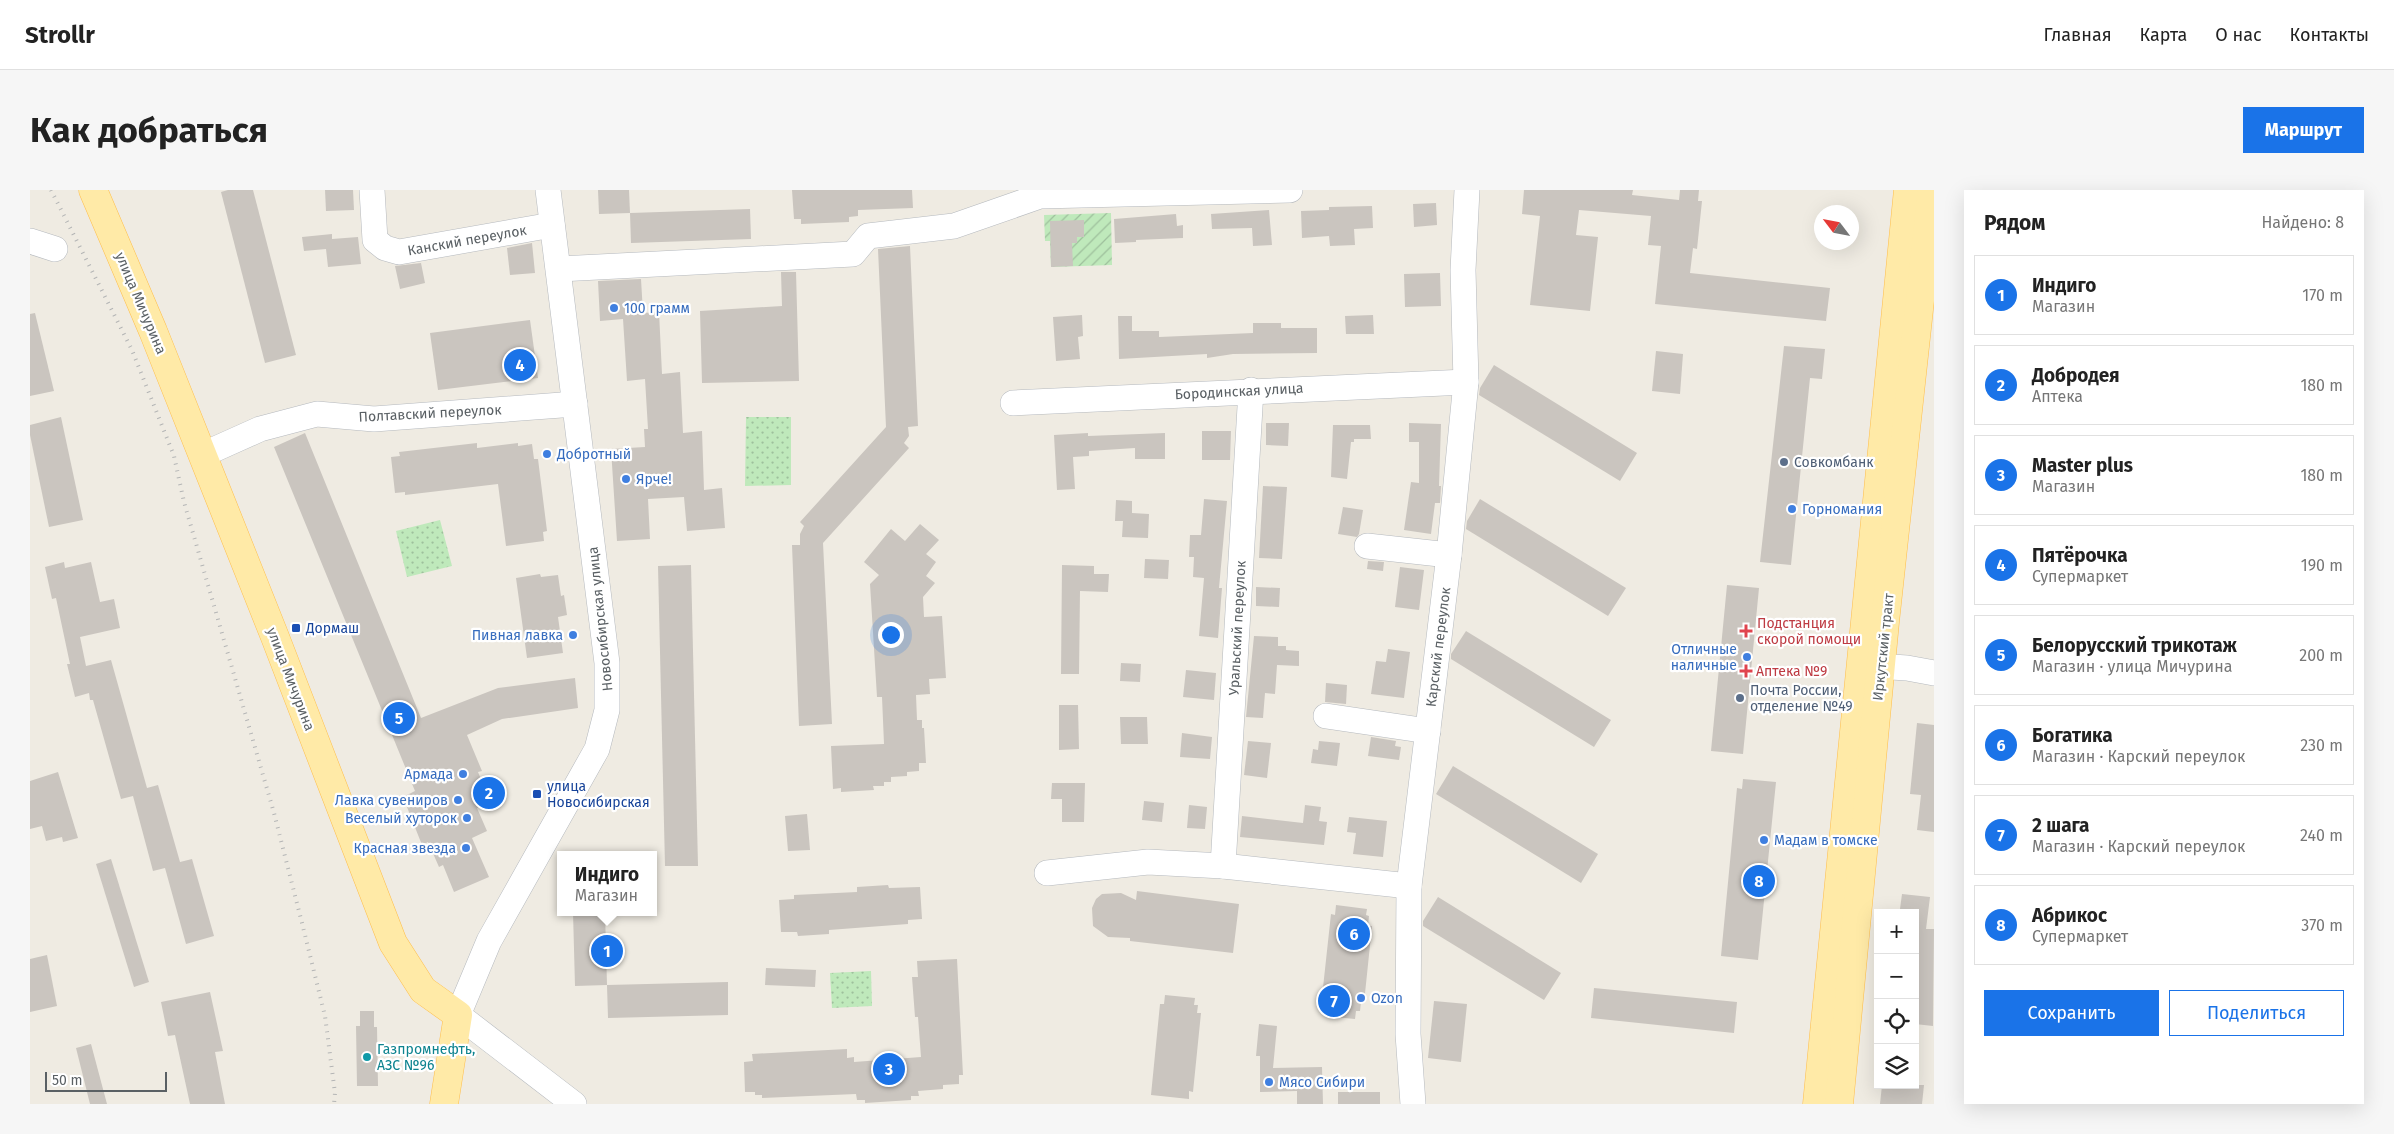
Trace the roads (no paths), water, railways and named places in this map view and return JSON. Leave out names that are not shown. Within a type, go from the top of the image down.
[{"type":"main road","name":"улица Мичурина","points":[[93,190],[202,454],[393,943],[423,990],[458,1015]]},
{"type":"main road","name":"Иркутский тракт","points":[[1839,1104],[1908,190]]},
{"type":"main road","name":"Иркутский тракт","points":[[1817,1104],[1932,190]]},
{"type":"main road","points":[[444,1104],[458,1015]]},
{"type":"street","name":"Канский переулок","points":[[372,190],[375,240],[385,248],[399,252],[552,226]]},
{"type":"street","name":"Новосибирская улица","points":[[458,1015],[489,942],[597,749],[606,716],[609,687],[608,663],[548,190]]},
{"type":"street","points":[[559,269],[853,254],[868,236],[954,226],[1040,196],[1290,190]]},
{"type":"street","name":"Карский переулок","points":[[1413,1104],[1408,1034],[1409,886],[1449,555],[1466,382],[1463,270],[1467,190]]},
{"type":"street","points":[[30,241],[55,249]]},
{"type":"street","name":"Бородинская улица","points":[[1013,403],[1251,390],[1466,382]]},
{"type":"street","name":"Уральский переулок","points":[[1223,866],[1251,390]]},
{"type":"street","name":"Полтавский переулок","points":[[202,454],[260,429],[317,414],[374,419],[576,404]]},
{"type":"street","points":[[1367,546],[1449,555]]},
{"type":"street","points":[[1871,665],[1934,673]]},
{"type":"street","points":[[1326,716],[1428,731]]},
{"type":"street","points":[[1047,873],[1148,862],[1223,866],[1409,886]]},
{"type":"street","name":"улица Мичурина","points":[[458,1015],[574,1104]]},
{"type":"railway","points":[[51,190],[132,350],[174,456],[184,502],[274,813],[325,1016],[335,1093],[334,1104]]},
{"type":"place","name":"100 грамм","points":[[614,308]]},
{"type":"place","name":"Пятёрочка","points":[[520,365]]},
{"type":"place","name":"Добротный","points":[[547,454]]},
{"type":"place","name":"Совкомбанк","points":[[1784,462]]},
{"type":"place","name":"Ярче!","points":[[626,479]]},
{"type":"place","name":"Горномания","points":[[1792,509]]},
{"type":"place","name":"Дормаш","points":[[296,628]]},
{"type":"place","name":"Подстанция скорой помощи","points":[[1746,631]]},
{"type":"place","name":"Пивная лавка","points":[[573,635]]},
{"type":"place","name":"Отличные наличные","points":[[1747,657]]},
{"type":"place","name":"Аптека №9","points":[[1746,671]]},
{"type":"place","name":"Почта России, отделение №49","points":[[1740,698]]},
{"type":"place","name":"Белорусский трикотаж","points":[[399,718]]},
{"type":"place","name":"Армада","points":[[463,774]]},
{"type":"place","name":"Добродея","points":[[489,793]]},
{"type":"place","name":"улица Новосибирская","points":[[537,794]]},
{"type":"place","name":"Лавка сувениров","points":[[458,800]]},
{"type":"place","name":"Веселый хуторок","points":[[467,818]]},
{"type":"place","name":"Мадам в томске","points":[[1764,840]]},
{"type":"place","name":"Красная звезда","points":[[466,848]]},
{"type":"place","name":"Абрикос","points":[[1759,881]]},
{"type":"place","name":"Богатика","points":[[1354,934]]},
{"type":"place","name":"Индиго","points":[[607,951]]},
{"type":"place","name":"Ozon","points":[[1361,998]]},
{"type":"place","name":"2 шага","points":[[1334,1001]]},
{"type":"place","name":"Газпромнефть, АЗС №96","points":[[367,1057]]},
{"type":"place","name":"Master plus","points":[[889,1069]]},
{"type":"place","name":"Мясо Сибири","points":[[1269,1082]]}]
